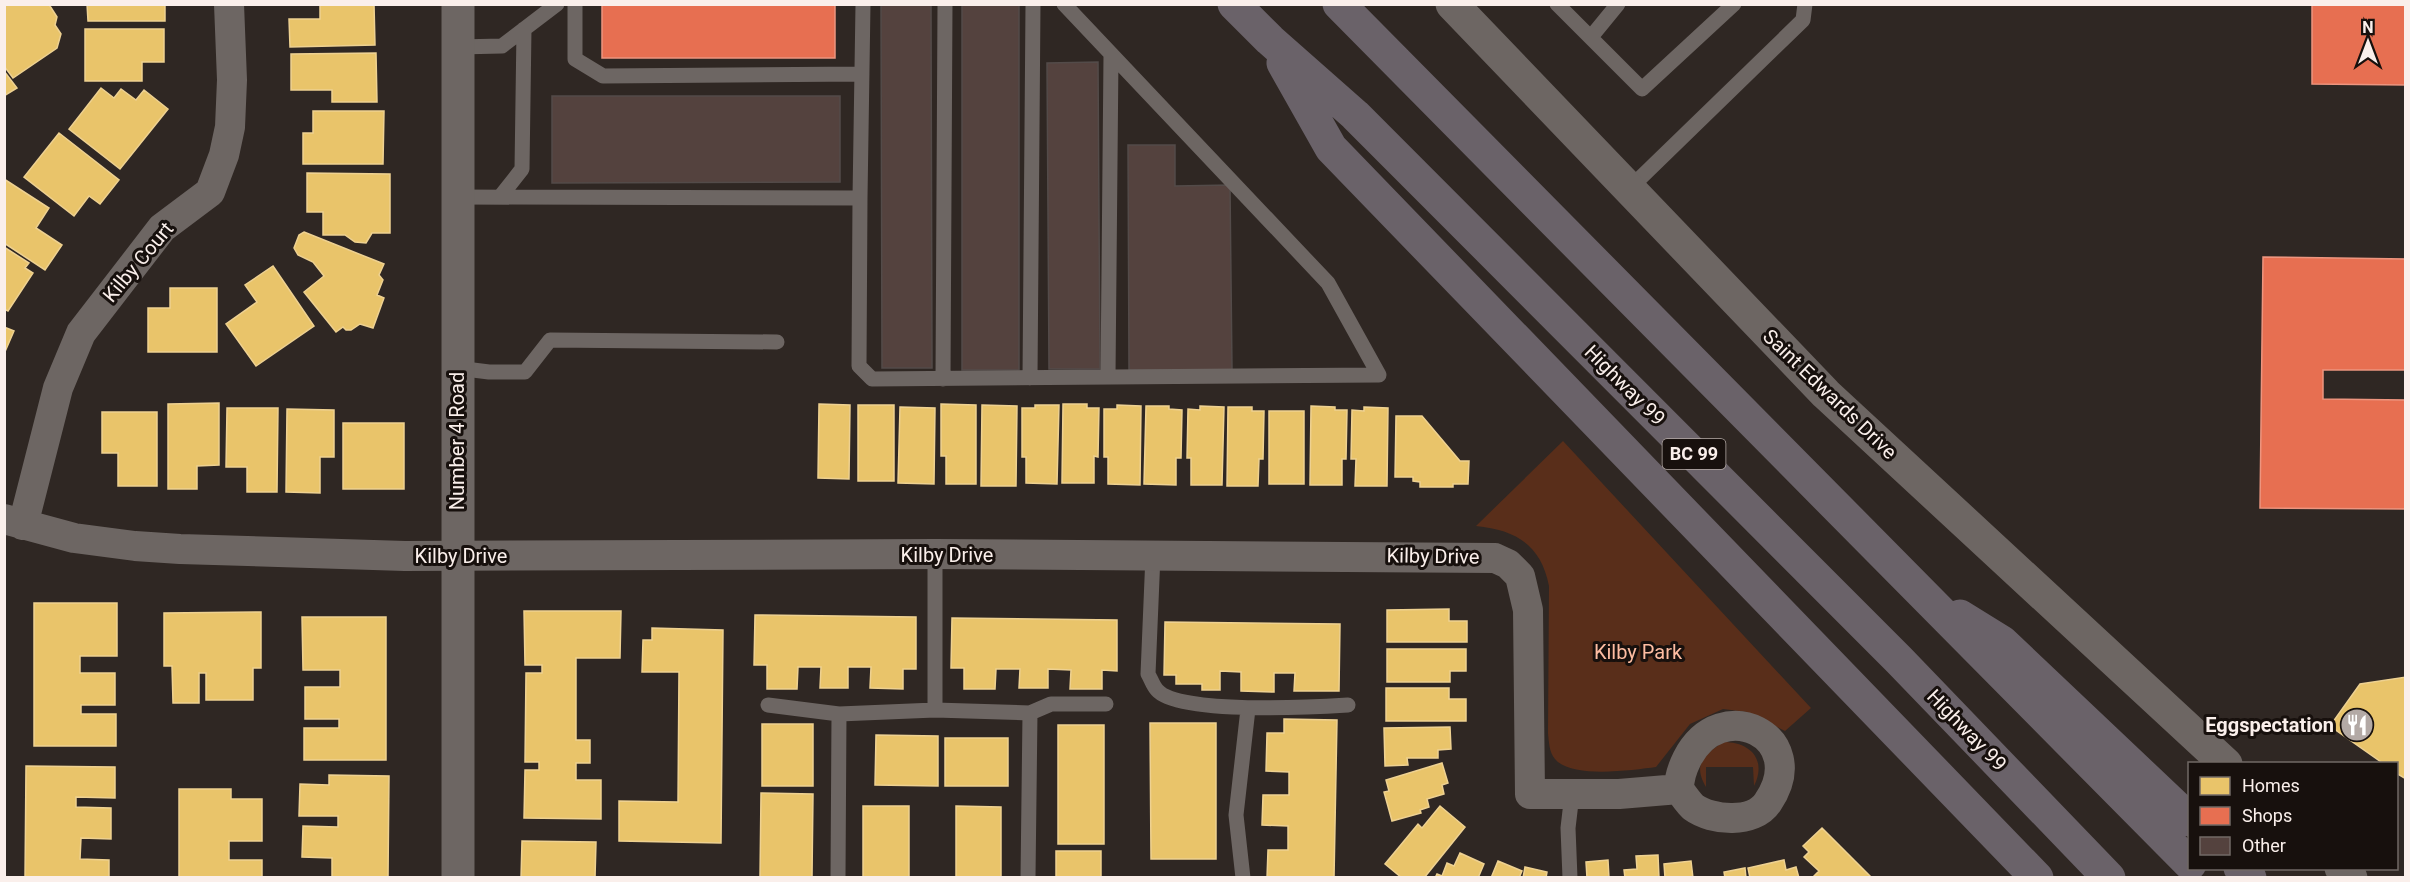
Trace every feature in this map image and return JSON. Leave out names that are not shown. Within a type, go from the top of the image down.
[{"type":"highway","name":"Highway 99","points":[[1233,4],[1355,115],[1899,660],[2109,878]]},
{"type":"highway","points":[[1339,4],[2188,862]]},
{"type":"highway","points":[[1270,40],[1331,148],[2037,878]]},
{"type":"highway","points":[[1915,588],[2002,642],[2188,818]]},
{"type":"street","name":"Kilby Court","points":[[14,522],[58,388],[81,333],[162,228],[210,192],[224,155],[230,128],[232,80],[229,4]]},
{"type":"street","name":"Number 4 Road","points":[[458,4],[458,878]]},
{"type":"street","name":"Saint Edwards Drive","points":[[1452,4],[1826,394],[2224,762]]},
{"type":"street","name":"Kilby Drive","points":[[14,522],[75,538],[158,548],[458,557],[935,554],[1482,556],[1495,558],[1508,564],[1520,576],[1528,610],[1530,794],[1619,794],[1678,789]]},
{"type":"lane","points":[[458,47],[502,46],[556,4]]},
{"type":"lane","points":[[575,4],[575,59],[603,76],[862,74]]},
{"type":"lane","points":[[863,4],[859,366],[872,379],[1379,375],[1328,284],[1064,4]]},
{"type":"lane","points":[[943,379],[945,4]]},
{"type":"lane","points":[[1030,378],[1033,4]]},
{"type":"lane","points":[[1557,4],[1642,89],[1734,4]]},
{"type":"lane","points":[[1591,37],[1618,4]]},
{"type":"lane","points":[[1629,189],[1803,20],[1805,4]]},
{"type":"lane","points":[[500,197],[522,169],[524,29]]},
{"type":"lane","points":[[1108,377],[1111,55]]},
{"type":"lane","points":[[458,197],[860,198]]},
{"type":"lane","points":[[457,368],[489,372],[525,372],[550,340],[777,342]]},
{"type":"lane","points":[[935,554],[935,710]]},
{"type":"lane","points":[[1153,555],[1148,674],[1157,691],[1174,700],[1248,709],[1348,705]]},
{"type":"lane","points":[[768,705],[838,714],[935,710],[1030,713],[1051,705],[1106,704]]},
{"type":"lane","points":[[1243,878],[1236,815],[1248,709]]},
{"type":"lane","points":[[1028,878],[1030,713]]},
{"type":"lane","points":[[838,714],[838,878]]},
{"type":"lane","points":[[1570,878],[1568,828],[1572,794]]},
{"type":"green space","name":"Kilby Park","points":[[1563,441],[1811,708],[1785,731],[1747,712],[1723,709],[1690,724],[1656,767],[1603,772],[1588,771],[1563,765],[1555,759],[1550,750],[1548,733],[1549,586],[1545,572],[1533,550],[1515,536],[1503,531],[1476,526]]},
{"type":"green space","points":[[1723,742],[1741,745],[1754,754],[1759,768],[1754,786],[1753,767],[1706,767],[1706,787],[1700,772],[1702,760]]},
{"type":"building: Homes","points":[[4,4],[52,4],[50,6],[57,17],[55,25],[61,34],[57,48],[13,78],[4,66]]},
{"type":"building: Homes","points":[[87,4],[165,4],[165,21],[88,21]]},
{"type":"building: Homes","points":[[320,4],[374,4],[375,45],[290,47],[289,19],[320,19]]},
{"type":"building: Homes","points":[[85,29],[164,29],[164,62],[142,62],[142,81],[85,81]]},
{"type":"building: Homes","points":[[376,53],[377,102],[332,102],[332,90],[291,90],[291,54]]},
{"type":"building: Homes","points":[[4,71],[17,88],[4,96]]},
{"type":"building: Homes","points":[[101,88],[114,98],[121,89],[136,100],[144,90],[168,109],[120,169],[69,129]]},
{"type":"building: Homes","points":[[313,111],[384,111],[383,164],[303,164],[303,133],[313,133]]},
{"type":"building: Homes","points":[[59,133],[119,180],[100,204],[89,196],[74,216],[24,177]]},
{"type":"building: Homes","points":[[307,173],[390,174],[390,233],[372,233],[366,243],[355,242],[345,235],[323,235],[323,212],[307,212]]},
{"type":"building: Homes","points":[[4,179],[49,208],[36,228],[62,245],[45,270],[4,243]]},
{"type":"building: Homes","points":[[304,232],[384,264],[379,275],[383,280],[377,295],[384,298],[373,328],[360,324],[351,330],[343,327],[336,332],[304,292],[324,276],[313,262],[298,255],[294,248],[299,235]]},
{"type":"building: Homes","points":[[4,247],[29,263],[25,268],[33,273],[8,311],[4,309]]},
{"type":"building: Homes","points":[[273,266],[314,326],[256,366],[226,324],[257,302],[245,285]]},
{"type":"building: Homes","points":[[170,288],[217,288],[217,352],[148,352],[148,308],[170,308]]},
{"type":"building: Homes","points":[[4,327],[14,331],[4,354]]},
{"type":"building: Homes","points":[[219,403],[219,465],[197,466],[197,489],[168,489],[168,404]]},
{"type":"building: Homes","points":[[819,404],[850,405],[849,479],[818,478]]},
{"type":"building: Homes","points":[[941,404],[976,405],[976,484],[946,484],[946,456],[941,456]]},
{"type":"building: Homes","points":[[1063,404],[1087,404],[1087,408],[1099,408],[1098,457],[1094,456],[1094,483],[1062,483]]},
{"type":"building: Homes","points":[[858,405],[894,405],[894,481],[858,481]]},
{"type":"building: Homes","points":[[982,405],[1017,406],[1016,486],[981,486]]},
{"type":"building: Homes","points":[[1035,405],[1059,405],[1057,484],[1026,483],[1026,457],[1022,457],[1022,408],[1035,408]]},
{"type":"building: Homes","points":[[1117,405],[1141,406],[1140,485],[1108,484],[1108,457],[1104,457],[1104,409],[1117,409]]},
{"type":"building: Homes","points":[[1146,406],[1169,406],[1169,409],[1182,410],[1181,458],[1176,458],[1176,485],[1144,484]]},
{"type":"building: Homes","points":[[1200,406],[1224,407],[1222,485],[1191,485],[1191,458],[1187,458],[1188,409],[1200,410]]},
{"type":"building: Homes","points":[[1311,406],[1347,410],[1346,459],[1342,459],[1342,485],[1310,485]]},
{"type":"building: Homes","points":[[900,407],[935,408],[934,484],[898,483]]},
{"type":"building: Homes","points":[[1228,407],[1252,407],[1252,411],[1264,411],[1263,459],[1259,459],[1258,486],[1227,486]]},
{"type":"building: Homes","points":[[1364,407],[1388,408],[1387,486],[1355,486],[1356,459],[1351,459],[1352,410],[1364,411]]},
{"type":"building: Homes","points":[[227,408],[278,408],[277,492],[247,492],[247,467],[226,467]]},
{"type":"building: Homes","points":[[287,409],[334,410],[334,457],[320,457],[320,493],[286,492]]},
{"type":"building: Homes","points":[[1269,411],[1304,411],[1304,484],[1269,484]]},
{"type":"building: Homes","points":[[102,412],[157,412],[157,486],[118,486],[118,453],[102,453]]},
{"type":"building: Homes","points":[[1396,416],[1422,416],[1460,461],[1469,461],[1468,484],[1453,484],[1453,487],[1420,487],[1420,482],[1413,481],[1413,477],[1395,477]]},
{"type":"building: Homes","points":[[343,423],[404,423],[404,489],[343,489]]},
{"type":"building: Homes","points":[[34,603],[117,603],[117,656],[80,656],[80,673],[115,673],[115,705],[81,705],[81,714],[116,714],[116,746],[34,746]]},
{"type":"building: Homes","points":[[1449,609],[1449,621],[1467,621],[1467,642],[1387,642],[1387,610]]},
{"type":"building: Homes","points":[[524,611],[621,611],[620,658],[576,658],[576,740],[590,740],[590,763],[576,763],[576,780],[601,780],[601,819],[524,818],[525,770],[539,770],[539,762],[525,762],[526,673],[542,673],[542,665],[525,665]]},
{"type":"building: Homes","points":[[261,612],[261,668],[253,668],[253,700],[206,700],[206,673],[199,673],[199,703],[173,703],[172,666],[164,666],[164,613]]},
{"type":"building: Homes","points":[[755,615],[916,617],[916,669],[903,669],[903,689],[870,688],[871,667],[848,667],[848,688],[820,688],[821,667],[798,667],[797,689],[767,689],[767,665],[754,665]]},
{"type":"building: Homes","points":[[302,617],[386,617],[386,760],[304,760],[304,728],[339,728],[339,719],[305,719],[305,687],[340,687],[340,670],[303,670]]},
{"type":"building: Homes","points":[[952,618],[1117,620],[1117,671],[1102,670],[1102,689],[1070,689],[1071,670],[1048,669],[1048,688],[1019,688],[1020,669],[996,669],[995,689],[964,689],[964,668],[951,668]]},
{"type":"building: Homes","points":[[1165,622],[1340,624],[1339,691],[1294,691],[1295,673],[1274,673],[1274,692],[1241,691],[1241,672],[1220,671],[1220,690],[1202,690],[1202,684],[1176,684],[1176,675],[1164,675]]},
{"type":"building: Homes","points":[[652,628],[723,630],[721,843],[619,841],[619,801],[678,802],[679,672],[642,672],[643,640],[652,640]]},
{"type":"building: Homes","points":[[1387,649],[1466,649],[1466,671],[1450,671],[1450,682],[1387,682]]},
{"type":"building: Homes","points":[[2406,677],[2406,779],[2398,774],[2398,762],[2381,762],[2330,726],[2360,684]]},
{"type":"building: Homes","points":[[1386,688],[1449,688],[1449,699],[1466,699],[1466,721],[1386,721]]},
{"type":"building: Homes","points":[[1284,719],[1337,720],[1334,878],[1267,878],[1268,850],[1288,850],[1288,826],[1262,825],[1263,795],[1289,795],[1289,772],[1266,771],[1267,733],[1284,733]]},
{"type":"building: Homes","points":[[1150,723],[1216,723],[1216,859],[1151,859]]},
{"type":"building: Homes","points":[[762,724],[813,724],[813,786],[762,786]]},
{"type":"building: Homes","points":[[1058,725],[1104,725],[1104,844],[1058,844]]},
{"type":"building: Homes","points":[[1450,727],[1451,749],[1438,750],[1438,758],[1407,758],[1408,765],[1385,766],[1384,728]]},
{"type":"building: Homes","points":[[876,735],[938,736],[938,786],[875,785]]},
{"type":"building: Homes","points":[[945,738],[1008,738],[1008,786],[945,786]]},
{"type":"building: Homes","points":[[1442,763],[1448,783],[1442,785],[1444,794],[1427,799],[1429,807],[1420,810],[1421,813],[1392,821],[1384,792],[1389,791],[1386,780]]},
{"type":"building: Homes","points":[[26,766],[115,767],[115,798],[76,797],[76,807],[111,808],[111,839],[81,838],[80,859],[109,860],[109,878],[25,878]]},
{"type":"building: Homes","points":[[329,775],[389,776],[388,878],[332,878],[332,858],[302,857],[303,826],[338,827],[338,816],[299,816],[300,784],[329,785]]},
{"type":"building: Homes","points":[[179,789],[231,789],[231,799],[262,799],[262,841],[229,841],[229,860],[262,860],[262,878],[179,878]]},
{"type":"building: Homes","points":[[761,793],[813,794],[812,878],[760,878]]},
{"type":"building: Homes","points":[[863,806],[909,806],[909,878],[863,878]]},
{"type":"building: Homes","points":[[956,806],[1001,807],[1001,878],[956,878]]},
{"type":"building: Homes","points":[[1440,806],[1465,827],[1424,878],[1402,878],[1385,864],[1418,824],[1422,828]]},
{"type":"building: Homes","points":[[1822,828],[1872,878],[1816,878],[1814,876],[1819,871],[1804,857],[1809,852],[1803,846]]},
{"type":"building: Homes","points":[[522,841],[596,842],[595,878],[521,878]]},
{"type":"building: Homes","points":[[1056,851],[1101,851],[1101,878],[1056,878]]},
{"type":"building: Homes","points":[[1460,853],[1484,864],[1478,878],[1435,878],[1437,874],[1442,876],[1447,863],[1454,866]]},
{"type":"building: Homes","points":[[1658,855],[1659,878],[1625,878],[1624,870],[1637,869],[1636,856]]},
{"type":"building: Homes","points":[[1608,860],[1609,878],[1587,878],[1586,862]]},
{"type":"building: Homes","points":[[1784,860],[1786,870],[1796,867],[1799,878],[1750,878],[1748,868]]},
{"type":"building: Homes","points":[[1498,861],[1522,871],[1519,878],[1491,878]]},
{"type":"building: Homes","points":[[1691,861],[1693,878],[1665,878],[1664,864]]},
{"type":"building: Homes","points":[[1525,867],[1547,872],[1546,878],[1523,878]]},
{"type":"building: Homes","points":[[1745,868],[1746,878],[1725,878],[1724,872]]},
{"type":"building: Shops","points":[[602,4],[835,4],[835,58],[602,58]]},
{"type":"building: Shops","points":[[2312,4],[2406,4],[2406,85],[2312,84]]},
{"type":"building: Shops","points":[[2263,257],[2406,259],[2406,370],[2323,370],[2323,399],[2406,400],[2406,509],[2260,508]]},
{"type":"building: Other","points":[[881,4],[931,4],[932,368],[882,368]]},
{"type":"building: Other","points":[[962,4],[1019,4],[1019,370],[962,370]]},
{"type":"building: Other","points":[[1098,62],[1100,369],[1049,369],[1047,63]]},
{"type":"building: Other","points":[[552,96],[840,96],[840,182],[552,183]]},
{"type":"building: Other","points":[[1128,145],[1175,145],[1175,186],[1230,185],[1232,370],[1129,370]]},
{"type":"place","name":"Eggspectation","points":[[2357,725]]}]
